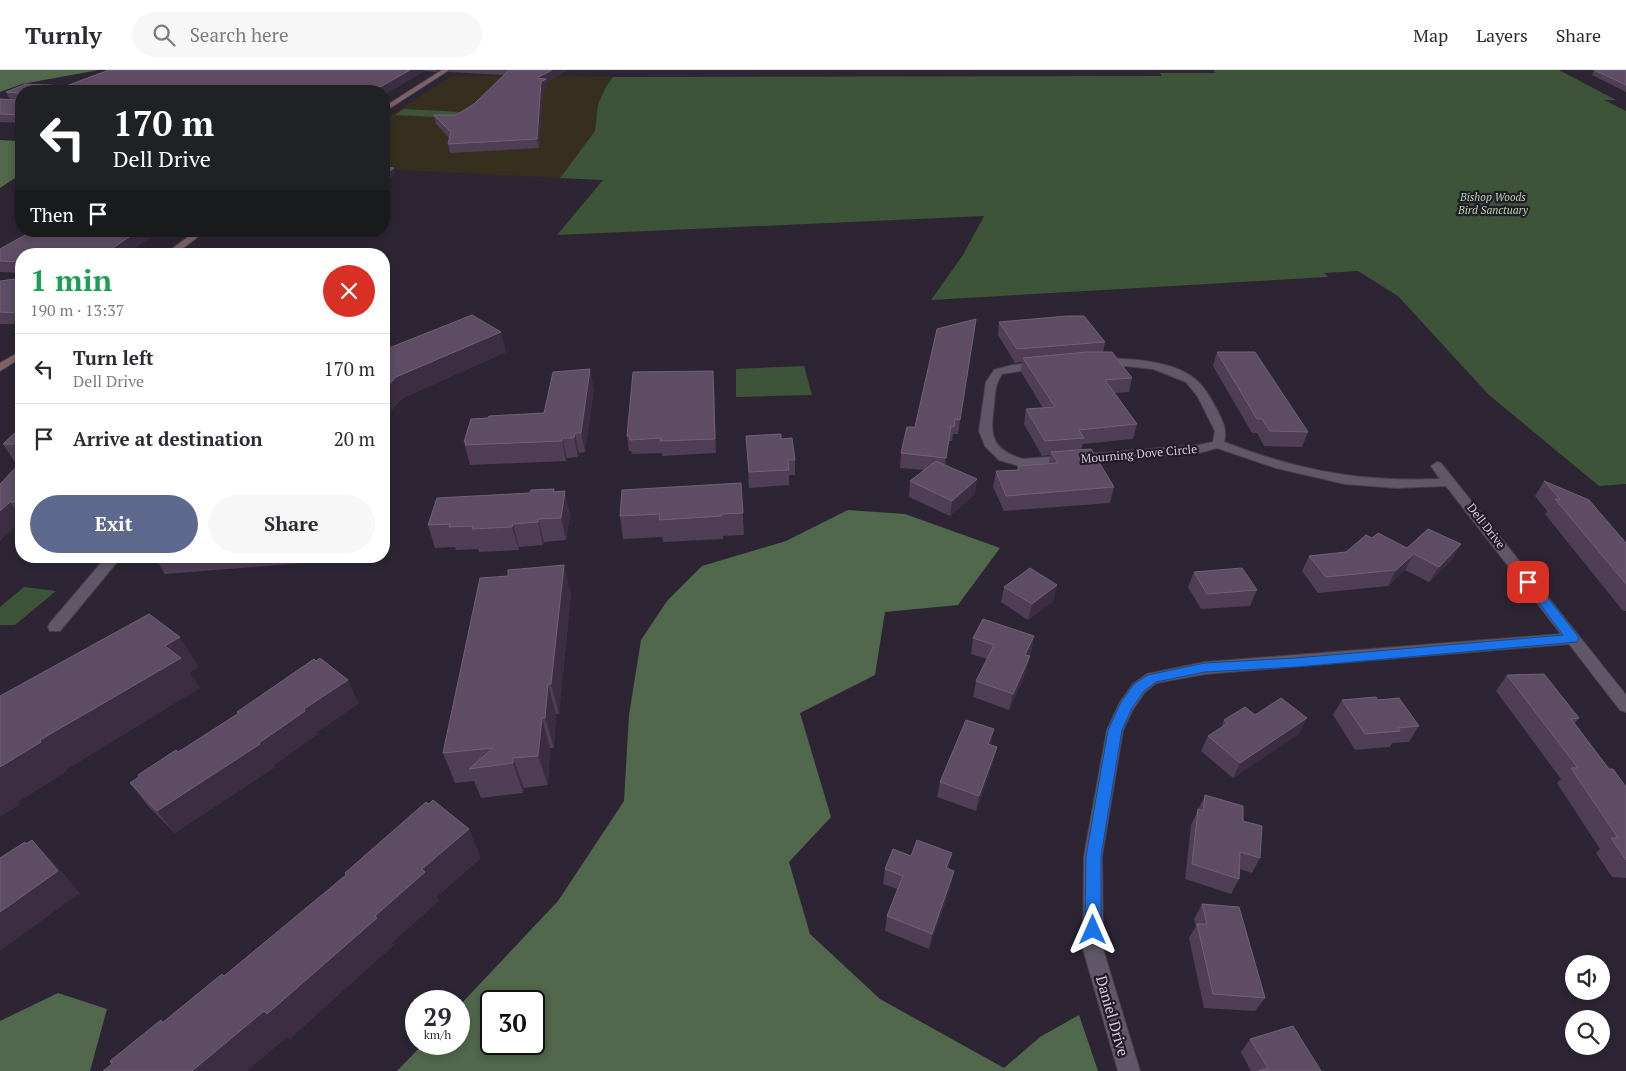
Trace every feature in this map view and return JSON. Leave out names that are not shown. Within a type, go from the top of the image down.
[{"type":"main road","points":[[390,106],[446,70]]},
{"type":"main road","points":[[178,248],[193,237]]},
{"type":"main road","points":[[0,368],[15,358]]},
{"type":"street","points":[[1091,361],[1143,364],[1183,376],[1196,386],[1221,431],[1218,444],[1290,470],[1330,478],[1389,484],[1450,482]]},
{"type":"street","name":"Mourning Dove Circle","points":[[1056,364],[1012,368],[998,372],[990,382],[985,430],[991,446],[1003,457],[1022,463],[1053,462],[1199,449],[1218,444]]},
{"type":"street","name":"Dell Drive","points":[[1437,466],[1626,706]]},
{"type":"street","points":[[55,627],[109,563]]},
{"type":"street","name":"Daniel Drive","points":[[1129,1071],[1093,949],[1094,856],[1115,730],[1126,706],[1139,688],[1152,678],[1205,668],[1573,638]]},
{"type":"shaded area","points":[[451,76],[613,77],[598,104],[595,131],[560,178],[390,169],[390,116]]},
{"type":"green space","points":[[0,70],[99,70],[15,85],[0,92]]},
{"type":"green space","name":"Bishop Woods Bird Sanctuary","points":[[1213,70],[1559,70],[1616,100],[1604,100],[1626,111],[1626,484],[1599,486],[1489,395],[1398,296],[1358,271],[1324,273],[1328,277],[931,300],[963,255],[984,216],[557,235],[603,180],[560,178],[595,131],[598,104],[613,77],[1162,76],[1160,73],[1216,73]]},
{"type":"green space","points":[[404,109],[461,112],[454,118],[395,115]]},
{"type":"green space","points":[[0,140],[15,141],[15,178],[0,188]]},
{"type":"green space","points":[[804,366],[812,395],[736,397],[736,369]]},
{"type":"green space","points":[[848,510],[905,514],[1000,548],[958,605],[885,612],[875,675],[800,713],[831,817],[789,862],[810,934],[880,999],[1004,1068],[1040,1037],[1079,1015],[1098,1071],[397,1071],[412,1055],[470,1055],[470,994],[558,901],[624,801],[629,715],[641,640],[667,601],[702,566],[786,541]]},
{"type":"green space","points":[[24,587],[56,591],[15,625],[0,625],[0,607]]},
{"type":"green space","points":[[58,993],[107,1009],[90,1071],[0,1071],[0,1021]]},
{"type":"building","points":[[109,70],[410,70],[384,85],[69,85]]},
{"type":"building","points":[[509,70],[552,70],[537,78],[546,79],[541,82],[537,139],[448,144],[451,132],[434,115],[456,115],[474,104]]},
{"type":"building","points":[[1594,70],[1626,70],[1626,85]]},
{"type":"building","points":[[15,88],[15,93],[6,92]]},
{"type":"building","points":[[0,99],[15,100],[15,115],[0,114]]},
{"type":"building","points":[[21,237],[129,237],[113,248],[15,248],[15,262],[0,261],[0,249]]},
{"type":"building","points":[[15,279],[15,313],[0,312],[0,281]]},
{"type":"building","points":[[472,315],[501,332],[396,377],[390,384],[390,348]]},
{"type":"building","points":[[1084,316],[1105,342],[1017,349],[999,322]]},
{"type":"building","points":[[976,319],[960,420],[955,419],[954,427],[951,426],[946,458],[901,453],[907,427],[915,427],[937,329]]},
{"type":"building","points":[[1086,352],[1112,352],[1132,378],[1105,380],[1137,424],[1079,430],[1084,438],[1045,441],[1026,409],[1055,407],[1023,358]]},
{"type":"building","points":[[1217,352],[1255,352],[1308,432],[1270,431],[1262,419],[1257,419]]},
{"type":"building","points":[[590,369],[581,433],[575,433],[574,438],[562,438],[562,441],[465,445],[466,442],[464,442],[471,419],[488,418],[489,416],[544,413],[553,372]]},
{"type":"building","points":[[713,371],[715,439],[660,441],[661,438],[630,440],[630,436],[627,436],[633,372]]},
{"type":"building","points":[[15,433],[15,444],[3,444]]},
{"type":"building","points":[[781,434],[781,439],[792,438],[795,460],[788,460],[789,470],[749,472],[746,436]]},
{"type":"building","points":[[1091,449],[1114,487],[1006,496],[996,471],[1019,470],[1018,466],[1058,463],[1051,452]]},
{"type":"building","points":[[936,461],[977,479],[952,501],[910,481]]},
{"type":"building","points":[[15,468],[15,502],[10,502],[0,511],[0,484]]},
{"type":"building","points":[[1544,481],[1589,500],[1626,543],[1626,584],[1555,499],[1560,499]]},
{"type":"building","points":[[741,483],[743,513],[659,520],[660,514],[620,516],[622,490]]},
{"type":"building","points":[[554,489],[553,492],[565,491],[561,518],[538,519],[538,522],[513,524],[512,527],[472,529],[473,526],[449,527],[450,524],[428,525],[437,498],[530,493],[531,490]]},
{"type":"building","points":[[1428,529],[1461,544],[1439,567],[1414,554],[1396,570],[1326,577],[1309,556],[1346,552],[1366,535],[1372,538],[1378,533],[1407,548]]},
{"type":"building","points":[[564,565],[551,684],[548,684],[545,718],[542,718],[538,756],[513,758],[513,763],[469,769],[493,748],[443,753],[480,578],[508,576],[508,570]]},
{"type":"building","points":[[1030,568],[1057,585],[1032,604],[1004,587]]},
{"type":"building","points":[[1242,568],[1257,590],[1207,594],[1194,572]]},
{"type":"building","points":[[149,614],[180,637],[165,646],[181,658],[40,740],[41,742],[0,767],[0,696]]},
{"type":"building","points":[[983,619],[1034,636],[1025,655],[1030,656],[1013,694],[976,681],[994,645],[973,638]]},
{"type":"building","points":[[320,658],[348,680],[304,709],[305,711],[260,744],[157,811],[130,783],[139,777],[138,775],[176,750],[178,752],[239,713],[237,712],[314,659],[316,661]]},
{"type":"building","points":[[1544,674],[1579,718],[1571,719],[1609,769],[1613,769],[1626,787],[1626,860],[1611,838],[1618,838],[1571,768],[1578,768],[1507,675]]},
{"type":"building","points":[[1376,697],[1378,700],[1399,698],[1419,726],[1398,728],[1400,731],[1365,734],[1342,700]]},
{"type":"building","points":[[1281,698],[1307,718],[1240,763],[1208,736],[1228,723],[1224,720],[1245,707],[1255,715]]},
{"type":"building","points":[[966,720],[994,729],[988,744],[997,747],[979,796],[940,782]]},
{"type":"building","points":[[1205,795],[1243,806],[1243,821],[1262,826],[1260,858],[1240,852],[1239,879],[1192,864],[1198,809],[1203,811]]},
{"type":"building","points":[[433,800],[469,829],[422,869],[425,872],[375,916],[377,918],[267,1014],[264,1011],[192,1071],[103,1071],[112,1064],[110,1061],[161,1020],[162,1023],[222,974],[224,976],[346,875],[345,873],[426,802],[429,804]]},
{"type":"building","points":[[32,840],[58,871],[0,912],[0,858],[25,842],[26,844]]},
{"type":"building","points":[[917,840],[952,853],[946,868],[954,871],[932,934],[887,916],[903,876],[885,869],[893,849],[911,856]]},
{"type":"building","points":[[1202,904],[1239,907],[1265,998],[1213,994],[1197,924],[1207,924]]},
{"type":"building","points":[[1293,1026],[1321,1071],[1259,1071],[1268,1068],[1250,1039]]},
{"type":"route","points":[[1093,930],[1094,856],[1115,730],[1126,706],[1139,688],[1152,678],[1205,668],[1573,638],[1528,582]]}]
